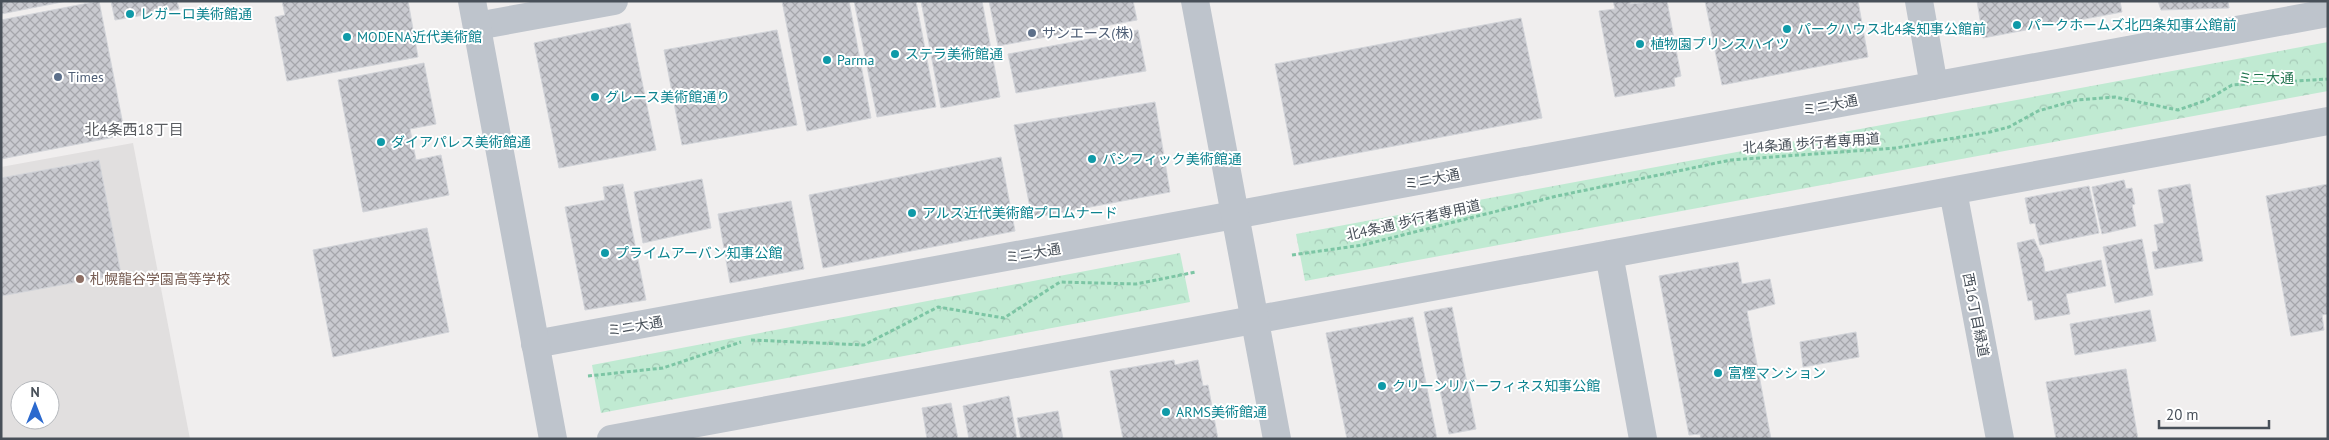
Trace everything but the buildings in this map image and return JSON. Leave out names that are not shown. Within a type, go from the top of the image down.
[{"type":"street","points":[[553,439],[474,13],[614,1]]},
{"type":"street","points":[[1195,1],[1277,439]]},
{"type":"street","points":[[1919,1],[1934,86]]},
{"type":"street","name":"ミニ大通","points":[[535,344],[1934,86],[2283,11],[2328,13]]},
{"type":"street","points":[[611,439],[2328,121]]},
{"type":"street","name":"西16丁目緑道","points":[[1953,191],[2000,439]]},
{"type":"street","points":[[1609,254],[1643,439]]},
{"type":"path","name":"北4条通 歩行者専用道","points":[[1292,254],[1363,245],[1557,196],[1731,160],[1896,148],[1990,132],[2009,127],[2038,111],[2077,100],[2115,97],[2178,110],[2207,100],[2232,85],[2328,79]]},
{"type":"path","points":[[588,376],[663,368],[748,340],[864,345],[938,307],[1004,318],[1060,282],[1136,284],[1196,272]]},
{"type":"shaded area","name":"札幌龍谷学園高等学校","points":[[133,143],[190,439],[1,439],[1,167]]},
{"type":"green space","name":"ミニ大通","points":[[2328,42],[2328,91],[1305,281],[1296,234]]},
{"type":"green space","points":[[1180,253],[1190,302],[601,413],[592,365]]},
{"type":"place","name":"レガーロ美術館通","points":[[130,14]]},
{"type":"place","name":"パークホームズ北四条知事公館前","points":[[2017,25]]},
{"type":"place","name":"パークハウス北4条知事公館前","points":[[1787,29]]},
{"type":"place","name":"サンエース(株)","points":[[1032,33]]},
{"type":"place","name":"MODENA近代美術館","points":[[347,37]]},
{"type":"place","name":"植物園プリンスハイツ","points":[[1640,44]]},
{"type":"place","name":"ステラ美術館通","points":[[895,54]]},
{"type":"place","name":"Parma","points":[[827,60]]},
{"type":"place","name":"Times","points":[[58,77]]},
{"type":"place","name":"グレース美術館通り","points":[[595,97]]},
{"type":"place","name":"ダイアパレス美術館通","points":[[381,142]]},
{"type":"place","name":"パシフィック美術館通","points":[[1092,159]]},
{"type":"place","name":"アルス近代美術館プロムナード","points":[[912,213]]},
{"type":"place","name":"プライムアーバン知事公館","points":[[605,253]]},
{"type":"place","name":"札幌龍谷学園高等学校","points":[[80,279]]},
{"type":"place","name":"富樫マンション","points":[[1718,373]]},
{"type":"place","name":"クリーンリバーフィネス知事公館","points":[[1382,386]]},
{"type":"place","name":"ARMS美術館通","points":[[1166,412]]},
{"type":"district","name":"北4条西18丁目","points":[[134,130]]}]
